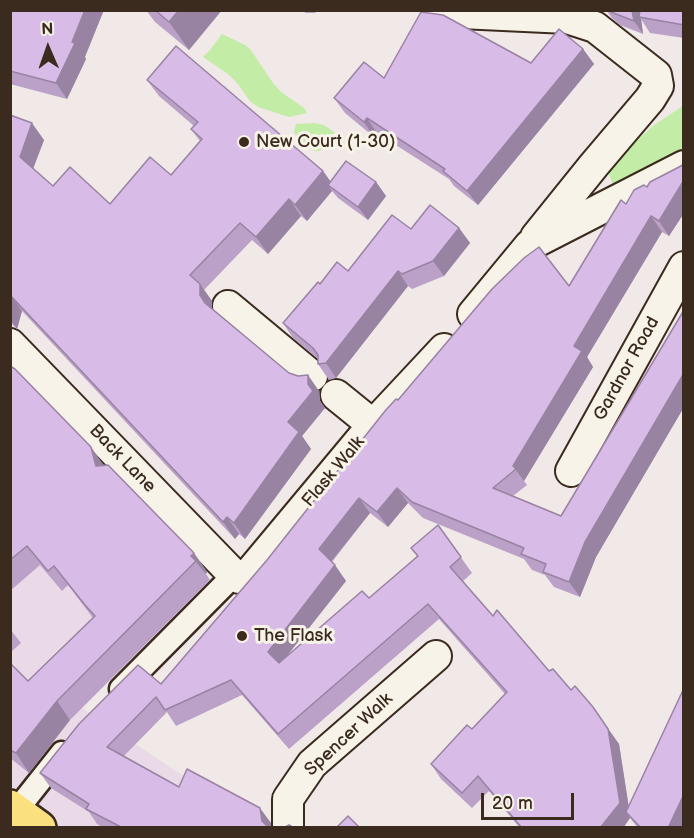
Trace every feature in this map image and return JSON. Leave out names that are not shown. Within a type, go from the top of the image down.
[{"type":"street","points":[[439,12],[567,18],[594,27],[656,75],[658,86],[650,99],[530,245]]},
{"type":"street","name":"Flask Walk","points":[[104,705],[234,575],[239,578],[247,576],[373,425],[445,347],[530,245],[684,166]]},
{"type":"street","name":"Gardnor Road","points":[[571,471],[684,267]]},
{"type":"street","points":[[228,306],[312,376]]},
{"type":"street","name":"Back Lane","points":[[10,344],[234,575]]},
{"type":"street","points":[[336,395],[373,425]]},
{"type":"street","name":"Spencer Walk","points":[[288,828],[288,799],[312,764],[436,656]]},
{"type":"street","points":[[22,815],[73,739]]},
{"type":"shaded area","points":[[10,407],[156,569],[60,693],[177,772],[283,827],[11,827]]},
{"type":"green space","points":[[222,34],[250,49],[281,92],[304,108],[307,113],[289,117],[258,107],[250,101],[228,74],[203,57]]},
{"type":"green space","points":[[683,106],[683,149],[613,185],[607,168],[654,125]]},
{"type":"green space","points":[[296,124],[324,125],[334,132],[336,142],[315,151],[300,142],[294,132]]},
{"type":"building","points":[[10,10],[85,10],[72,42],[75,43],[56,83],[10,71]]},
{"type":"building","points":[[155,10],[179,10],[169,22]]},
{"type":"building","points":[[609,10],[632,10],[634,21],[611,12]]},
{"type":"building","points":[[640,10],[684,10],[684,25],[639,17]]},
{"type":"building","points":[[421,12],[443,15],[531,63],[559,29],[583,49],[467,191],[443,171],[445,169],[367,118],[364,122],[334,98],[364,62],[384,78]]},
{"type":"building","points":[[176,46],[323,171],[295,205],[289,199],[256,237],[240,223],[190,275],[200,284],[200,295],[205,303],[289,373],[298,376],[308,375],[308,384],[313,391],[288,422],[299,432],[234,523],[227,517],[223,522],[10,295],[10,115],[32,123],[20,157],[53,186],[70,167],[110,204],[150,157],[171,175],[202,139],[191,129],[198,122],[147,80]]},
{"type":"building","points":[[346,161],[376,182],[358,207],[328,185]]},
{"type":"building","points":[[684,163],[684,180],[659,221],[651,216],[574,346],[582,351],[513,466],[516,469],[493,488],[561,516],[684,310],[684,373],[585,542],[569,582],[543,572],[546,564],[521,554],[524,548],[412,502],[397,488],[377,512],[359,498],[319,549],[335,565],[268,652],[279,663],[362,591],[369,598],[418,556],[411,548],[438,525],[461,557],[450,567],[493,616],[497,610],[549,671],[553,669],[571,690],[575,686],[608,729],[620,803],[600,828],[522,828],[478,776],[462,793],[431,764],[467,725],[472,729],[507,692],[428,604],[278,734],[231,680],[165,710],[156,697],[107,747],[179,787],[187,769],[260,808],[262,821],[269,828],[123,828],[86,809],[89,804],[40,773],[79,724],[138,665],[161,684],[267,560],[385,411],[396,399],[398,400],[492,289],[524,258],[539,247],[569,286],[621,200],[626,204],[634,190],[644,185],[647,187],[650,182]]},
{"type":"building","points":[[430,205],[459,228],[433,261],[402,274],[398,271],[326,363],[318,364],[318,355],[313,348],[283,323],[318,282],[320,284],[337,262],[348,271],[392,215],[411,229]]},
{"type":"building","points":[[10,366],[91,447],[96,466],[108,465],[194,553],[191,556],[196,561],[57,701],[16,753],[10,750],[10,663],[28,681],[95,616],[54,566],[48,571],[27,546],[10,560]]},
{"type":"building","points":[[684,688],[684,794],[668,828],[641,828],[626,812]]},
{"type":"building","points":[[348,816],[360,828],[336,828]]},
{"type":"place","name":"New Court (1-30)","points":[[244,142]]},
{"type":"place","name":"The Flask","points":[[242,636]]}]
